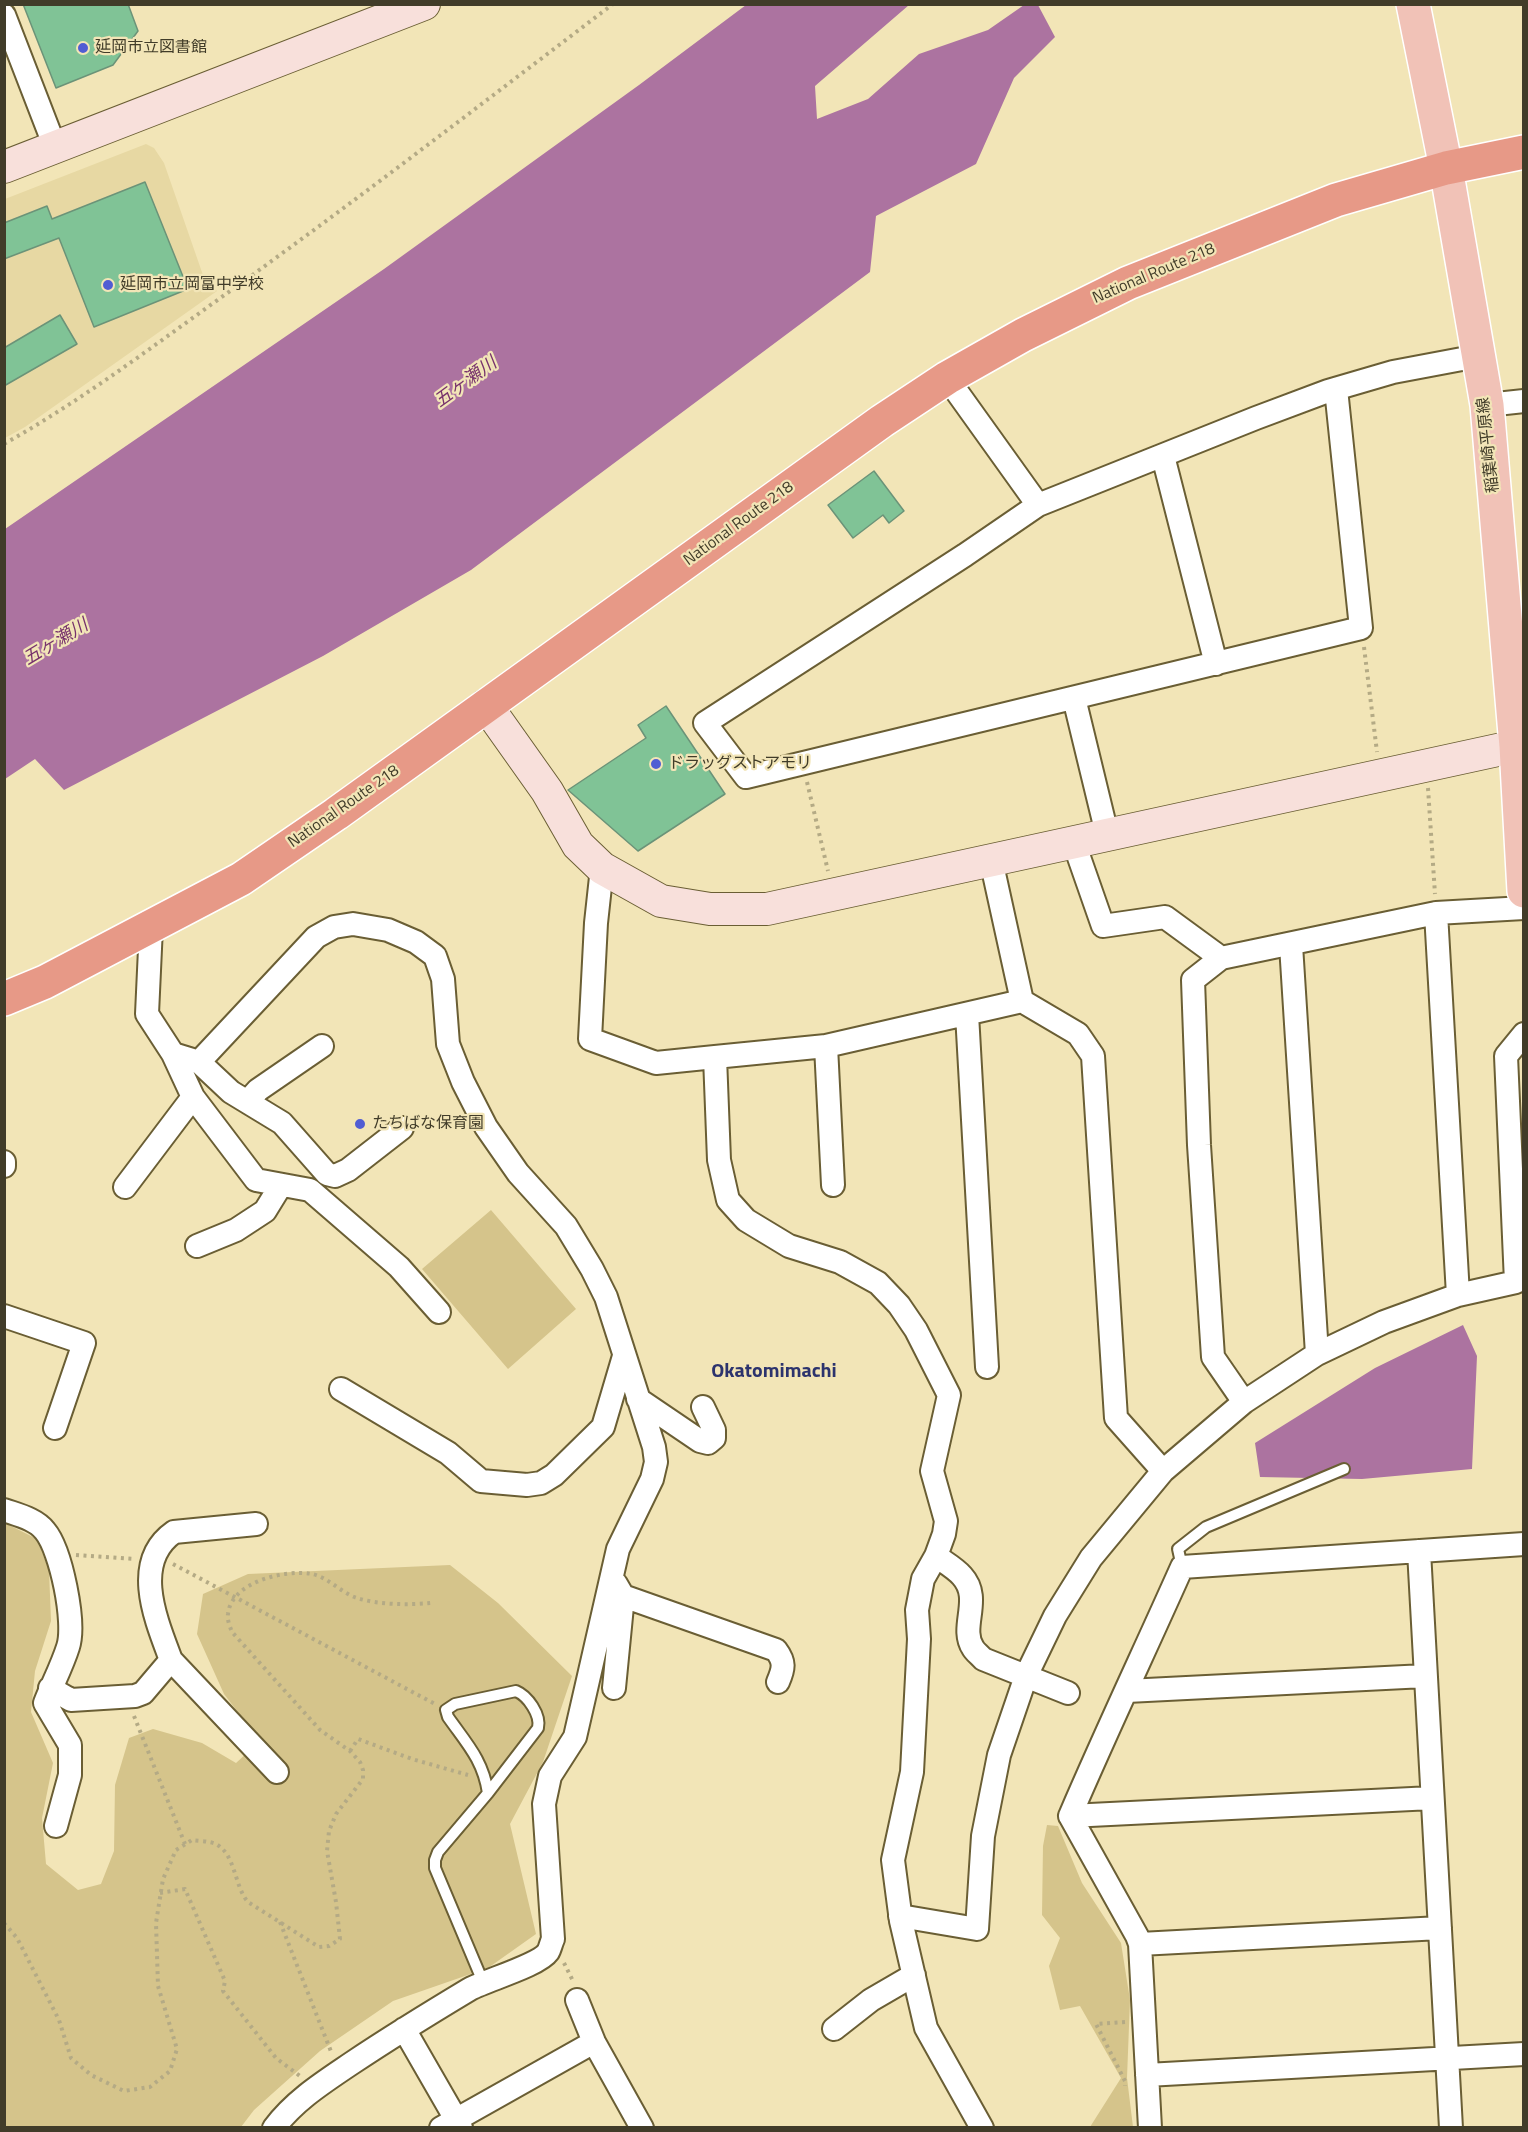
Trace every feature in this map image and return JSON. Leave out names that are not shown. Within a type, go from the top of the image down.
[{"type":"highway","name":"National Route 218","points":[[4,999],[45,982],[241,879],[336,814],[882,421],[947,378],[1050,320],[1128,283],[1443,157],[1524,152]]},
{"type":"main road","name":"稲葉崎平原線","points":[[1413,4],[1443,157],[1486,405],[1520,745],[1524,891]]},
{"type":"street","points":[[4,167],[424,4]]},
{"type":"street","points":[[4,15],[55,147]]},
{"type":"street","points":[[1336,389],[1361,628],[746,777],[705,723],[965,555],[1038,505],[1256,418],[1336,389],[1393,372],[1478,356]]},
{"type":"street","points":[[947,378],[1038,505]]},
{"type":"street","points":[[1486,405],[1524,401]]},
{"type":"street","points":[[1163,456],[1215,664]]},
{"type":"street","points":[[1074,698],[1107,834]]},
{"type":"street","points":[[486,705],[547,790],[578,845],[602,868],[661,901],[710,909],[767,909],[834,896],[1107,834],[1520,745]]},
{"type":"street","points":[[1074,843],[1103,926],[1165,917],[1221,958]]},
{"type":"street","points":[[991,860],[1022,1001]]},
{"type":"street","points":[[602,868],[596,923],[590,1038],[656,1063],[826,1046],[1022,1001],[1078,1034],[1093,1056],[1116,1418],[1163,1471]]},
{"type":"street","points":[[1244,1402],[1212,1357],[1199,1145],[1193,980],[1221,958],[1292,945],[1436,913],[1524,908]]},
{"type":"street","points":[[1436,913],[1458,1295]]},
{"type":"street","points":[[199,1062],[316,937],[334,927],[353,924],[388,930],[416,942],[435,956],[442,980],[448,1044],[482,1118],[518,1173],[566,1226],[592,1269],[606,1297],[654,1447],[656,1462],[652,1479],[618,1549],[614,1688]]},
{"type":"street","points":[[151,927],[147,1014],[173,1054],[193,1097],[256,1180],[310,1190],[399,1267],[439,1312]]},
{"type":"street","points":[[1292,945],[1317,1354]]},
{"type":"street","points":[[967,1014],[987,1367]]},
{"type":"street","points":[[900,1916],[977,1929],[983,1836],[999,1755],[1026,1676],[1055,1616],[1091,1558],[1163,1471],[1244,1402],[1317,1354],[1384,1322],[1458,1295],[1520,1282],[1506,1056],[1524,1034]]},
{"type":"street","points":[[248,1101],[258,1090],[322,1046]]},
{"type":"street","points":[[826,1046],[833,1185]]},
{"type":"street","points":[[173,1054],[199,1062],[231,1092],[282,1123],[327,1174],[335,1176],[348,1170],[402,1128]]},
{"type":"street","points":[[715,1057],[719,1160],[728,1200],[746,1220],[789,1246],[840,1262],[878,1284],[899,1305],[916,1330],[949,1395],[932,1471],[946,1521],[936,1556],[923,1580],[917,1610],[919,1639],[912,1772],[893,1860],[900,1916],[926,2028],[982,2127]]},
{"type":"street","points":[[125,1187],[193,1097]]},
{"type":"street","points":[[197,1246],[236,1230],[265,1211],[281,1185]]},
{"type":"street","points":[[4,1316],[84,1343],[55,1428]]},
{"type":"street","points":[[342,1389],[448,1453],[481,1481],[527,1485],[541,1483],[554,1475],[603,1427],[624,1356]]},
{"type":"street","points":[[638,1399],[700,1441],[708,1443],[714,1438],[714,1430],[703,1407]]},
{"type":"street","points":[[4,1510],[30,1519],[45,1530],[56,1553],[70,1617],[69,1646],[45,1703],[70,1745],[70,1775],[56,1826]]},
{"type":"street","points":[[256,1524],[174,1532],[163,1540],[154,1552],[162,1567],[150,1572],[151,1594],[157,1623],[171,1660],[277,1772]]},
{"type":"street","points":[[1070,1816],[1182,1568],[1524,1544]]},
{"type":"street","points":[[1419,1551],[1451,2127]]},
{"type":"street","points":[[936,1556],[963,1577],[969,1589],[972,1600],[968,1636],[973,1648],[983,1659],[1068,1693]]},
{"type":"street","points":[[617,1586],[776,1650],[784,1667],[778,1682]]},
{"type":"street","points":[[274,2127],[286,2112],[315,2088],[404,2030],[483,1982],[522,1969],[547,1954],[553,1938],[544,1804],[550,1776],[575,1737],[617,1586]]},
{"type":"street","points":[[50,1688],[71,1700],[126,1697],[143,1693],[171,1660]]},
{"type":"street","points":[[1127,1691],[1425,1676]]},
{"type":"street","points":[[1070,1816],[1432,1798]]},
{"type":"street","points":[[1070,1816],[1140,1944],[1150,2127]]},
{"type":"street","points":[[1140,1944],[1440,1928]]},
{"type":"street","points":[[834,2029],[871,2000],[914,1975]]},
{"type":"street","points":[[577,2000],[594,2042],[642,2127]]},
{"type":"street","points":[[404,2030],[453,2125],[594,2042]]},
{"type":"street","points":[[1147,2075],[1524,2054]]},
{"type":"lane","points":[[1182,1568],[1178,1549],[1206,1527],[1344,1469]]},
{"type":"lane","points":[[483,1982],[435,1868],[435,1860],[438,1852],[488,1793],[538,1728],[537,1714],[522,1694],[516,1691],[455,1704],[446,1710],[448,1717],[479,1761],[486,1779],[488,1793]]},
{"type":"path","points":[[4,444],[108,378],[303,239],[613,4]]},
{"type":"path","points":[[1361,628],[1380,774]]},
{"type":"path","points":[[803,763],[834,896]]},
{"type":"path","points":[[1427,764],[1436,913]]},
{"type":"path","points":[[56,1553],[162,1567],[173,1563],[446,1710]]},
{"type":"path","points":[[4,1923],[17,1938],[59,2020],[71,2058],[91,2075],[124,2091],[150,2087],[170,2071],[177,2049],[158,1986],[156,1923],[163,1879],[176,1850],[192,1840],[216,1844],[227,1855],[242,1895],[248,1902],[319,1947],[329,1947],[340,1940],[327,1851],[329,1831],[336,1814],[363,1779],[363,1770],[360,1762],[350,1751],[320,1730],[232,1632],[227,1616],[232,1600],[242,1589],[289,1573],[314,1574],[357,1598],[404,1605],[431,1603]]},
{"type":"path","points":[[126,1697],[185,1844]]},
{"type":"path","points":[[350,1751],[358,1739],[412,1759],[486,1779]]},
{"type":"path","points":[[160,1893],[185,1889],[225,1981],[223,1990],[276,2058],[315,2088]]},
{"type":"path","points":[[279,1920],[339,2072]]},
{"type":"path","points":[[549,1948],[562,1959],[579,1994],[577,2000]]},
{"type":"path","points":[[1125,2088],[1125,2081],[1096,2024],[1143,2020]]},
{"type":"shaded area","name":"延岡市立岡富中学校","points":[[146,144],[154,148],[164,163],[204,278],[217,291],[25,427],[5,438],[5,199]]},
{"type":"shaded area","points":[[491,1210],[576,1309],[508,1369],[422,1269]]},
{"type":"shaded area","points":[[5,1523],[37,1539],[49,1570],[51,1621],[35,1671],[31,1712],[53,1763],[42,1818],[46,1864],[78,1890],[101,1884],[114,1851],[115,1785],[129,1738],[153,1729],[202,1743],[236,1763],[260,1741],[224,1694],[197,1634],[203,1594],[248,1574],[450,1565],[498,1603],[572,1676],[543,1762],[510,1824],[536,1934],[488,1968],[393,2001],[320,2051],[254,2110],[241,2127],[5,2128]]},
{"type":"shaded area","points":[[1047,1825],[1058,1826],[1082,1883],[1121,1943],[1130,2000],[1127,2078],[1133,2127],[1090,2127],[1121,2078],[1080,2006],[1060,2010],[1049,1966],[1060,1938],[1042,1915],[1043,1846]]},
{"type":"water","name":"五ヶ瀬川","points":[[746,5],[909,5],[815,86],[817,119],[868,99],[919,54],[988,30],[1024,5],[1038,5],[1055,37],[1014,78],[976,164],[876,216],[870,272],[471,570],[323,656],[64,790],[35,759],[5,779],[5,529],[384,269]]},
{"type":"water","points":[[1463,1325],[1477,1356],[1472,1469],[1362,1479],[1260,1477],[1255,1443],[1375,1368]]},
{"type":"building","name":"延岡市立図書館","points":[[23,4],[128,4],[138,31],[113,65],[56,88]]},
{"type":"building","points":[[145,182],[188,289],[94,327],[59,238],[4,259],[4,223],[47,206],[52,219]]},
{"type":"building","points":[[60,315],[77,344],[4,386],[4,348]]},
{"type":"building","points":[[874,471],[904,511],[889,523],[883,515],[853,538],[828,505]]},
{"type":"building","name":"ドラッグストアモリ","points":[[666,706],[725,794],[638,851],[568,790],[646,738],[638,725]]},
{"type":"place","name":"延岡市立図書館","points":[[83,48]]},
{"type":"place","name":"延岡市立岡富中学校","points":[[108,285]]},
{"type":"place","name":"ドラッグストアモリ","points":[[656,764]]},
{"type":"place","name":"たちばな保育園","points":[[360,1124]]},
{"type":"district","name":"Okatomimachi","points":[[774,1372]]}]
